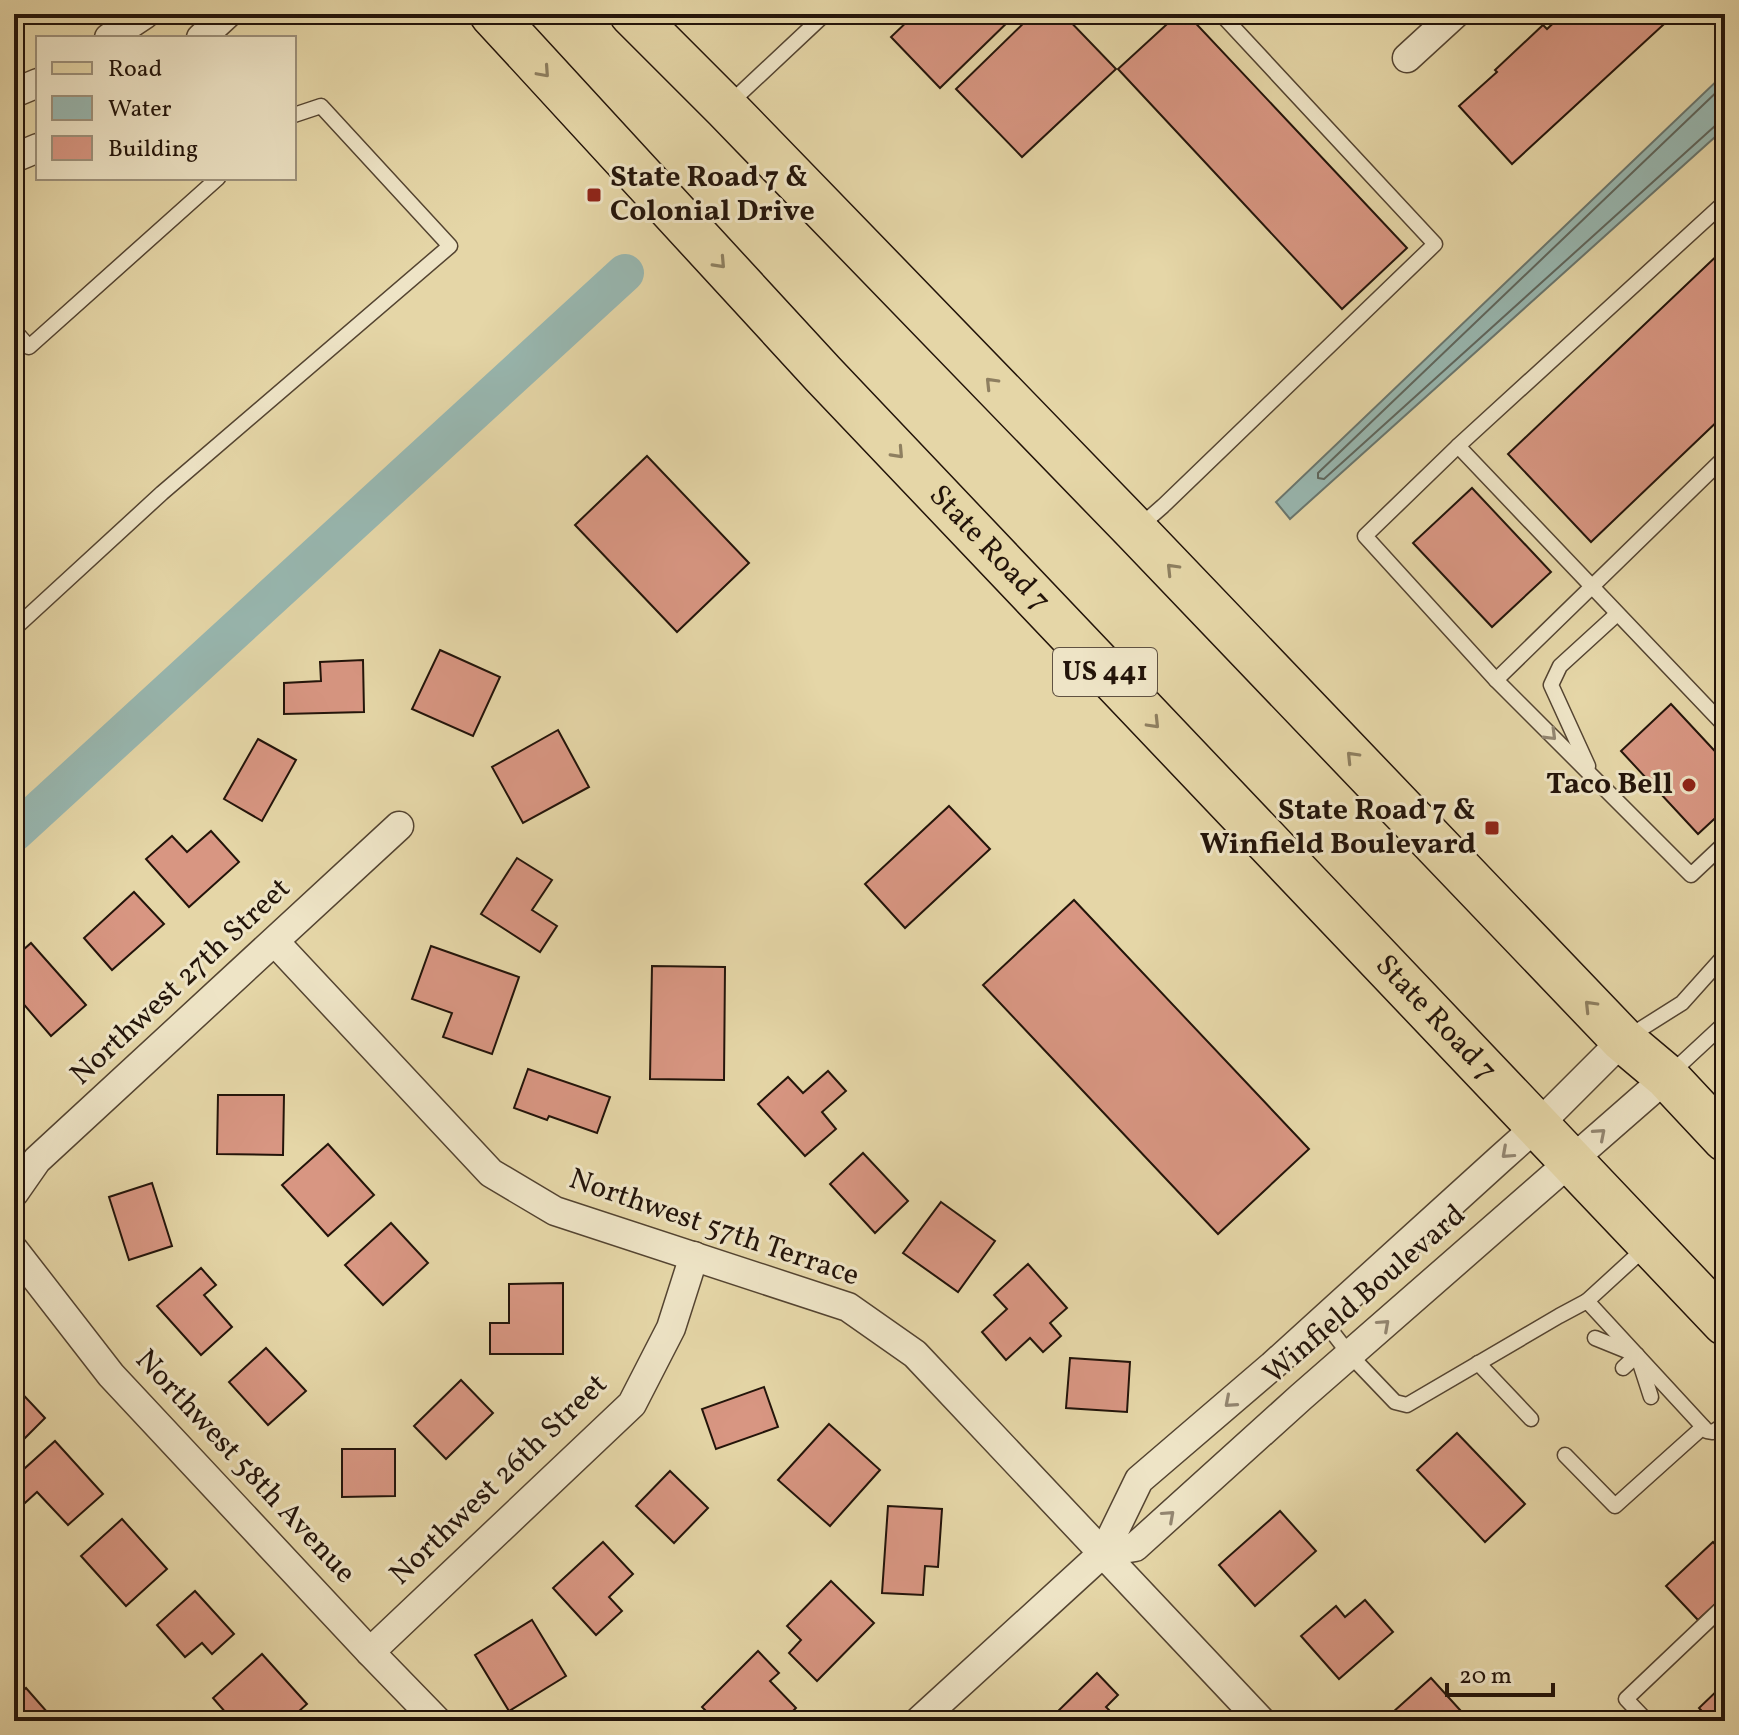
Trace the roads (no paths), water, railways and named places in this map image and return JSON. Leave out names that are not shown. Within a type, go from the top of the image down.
[{"type":"main road","name":"State Road 7","points":[[492,14],[823,374],[1725,1323]]},
{"type":"main road","points":[[632,14],[1135,530],[1623,1040],[1667,1077],[1725,1139]]},
{"type":"street","points":[[112,36],[145,14]]},
{"type":"street","points":[[203,36],[227,14]]},
{"type":"street","points":[[1407,58],[1455,14]]},
{"type":"street","points":[[14,93],[36,84]]},
{"type":"street","points":[[14,158],[36,149]]},
{"type":"street","name":"Northwest 27th Street","points":[[14,1193],[37,1160],[399,826]]},
{"type":"street","name":"Northwest 57th Terrace","points":[[275,942],[491,1173],[555,1211],[848,1307],[915,1354],[1261,1721]]},
{"type":"street","name":"Winfield Boulevard","points":[[919,1721],[1104,1552],[1139,1480],[1323,1320],[1538,1125],[1623,1040]]},
{"type":"street","name":"Winfield Boulevard","points":[[1104,1552],[1135,1547],[1667,1077]]},
{"type":"street","name":"Northwest 58th Avenue","points":[[14,1250],[111,1375],[437,1721]]},
{"type":"street","name":"Northwest 26th Street","points":[[370,1652],[632,1404],[671,1328],[694,1256]]},
{"type":"lane","points":[[726,108],[825,14]]},
{"type":"lane","points":[[1135,530],[1435,244],[1221,14]]},
{"type":"lane","points":[[14,629],[162,493],[450,246],[321,106],[296,114]]},
{"type":"lane","points":[[14,330],[29,347],[216,180]]},
{"type":"lane","points":[[1725,202],[1458,446],[1365,536],[1496,680],[1691,875],[1725,843]]},
{"type":"lane","points":[[1458,446],[1725,726]]},
{"type":"lane","points":[[1496,680],[1725,457]]},
{"type":"lane","points":[[1593,777],[1551,685],[1560,666],[1617,614]]},
{"type":"lane","points":[[1623,1040],[1682,1003],[1725,955]]},
{"type":"lane","points":[[1667,1077],[1725,1023]]},
{"type":"lane","points":[[1323,1320],[1350,1355],[1395,1402],[1407,1405],[1587,1301],[1650,1244]]},
{"type":"lane","points":[[1587,1301],[1707,1431],[1713,1432],[1725,1424]]},
{"type":"lane","points":[[1595,1338],[1637,1355],[1651,1397]]},
{"type":"lane","points":[[1623,1368],[1637,1355]]},
{"type":"lane","points":[[1478,1363],[1531,1419]]},
{"type":"lane","points":[[1565,1455],[1615,1506],[1703,1427]]},
{"type":"lane","points":[[1647,1721],[1626,1699],[1725,1605]]},
{"type":"water","points":[[1725,73],[1725,128],[1290,519],[1276,502]]},
{"type":"waterway","points":[[14,833],[625,273]]},
{"type":"place","name":"State Road 7 & Colonial Drive","points":[[594,195]]},
{"type":"place","name":"Taco Bell","points":[[1689,785]]},
{"type":"place","name":"State Road 7 & Winfield Boulevard","points":[[1492,828]]}]
